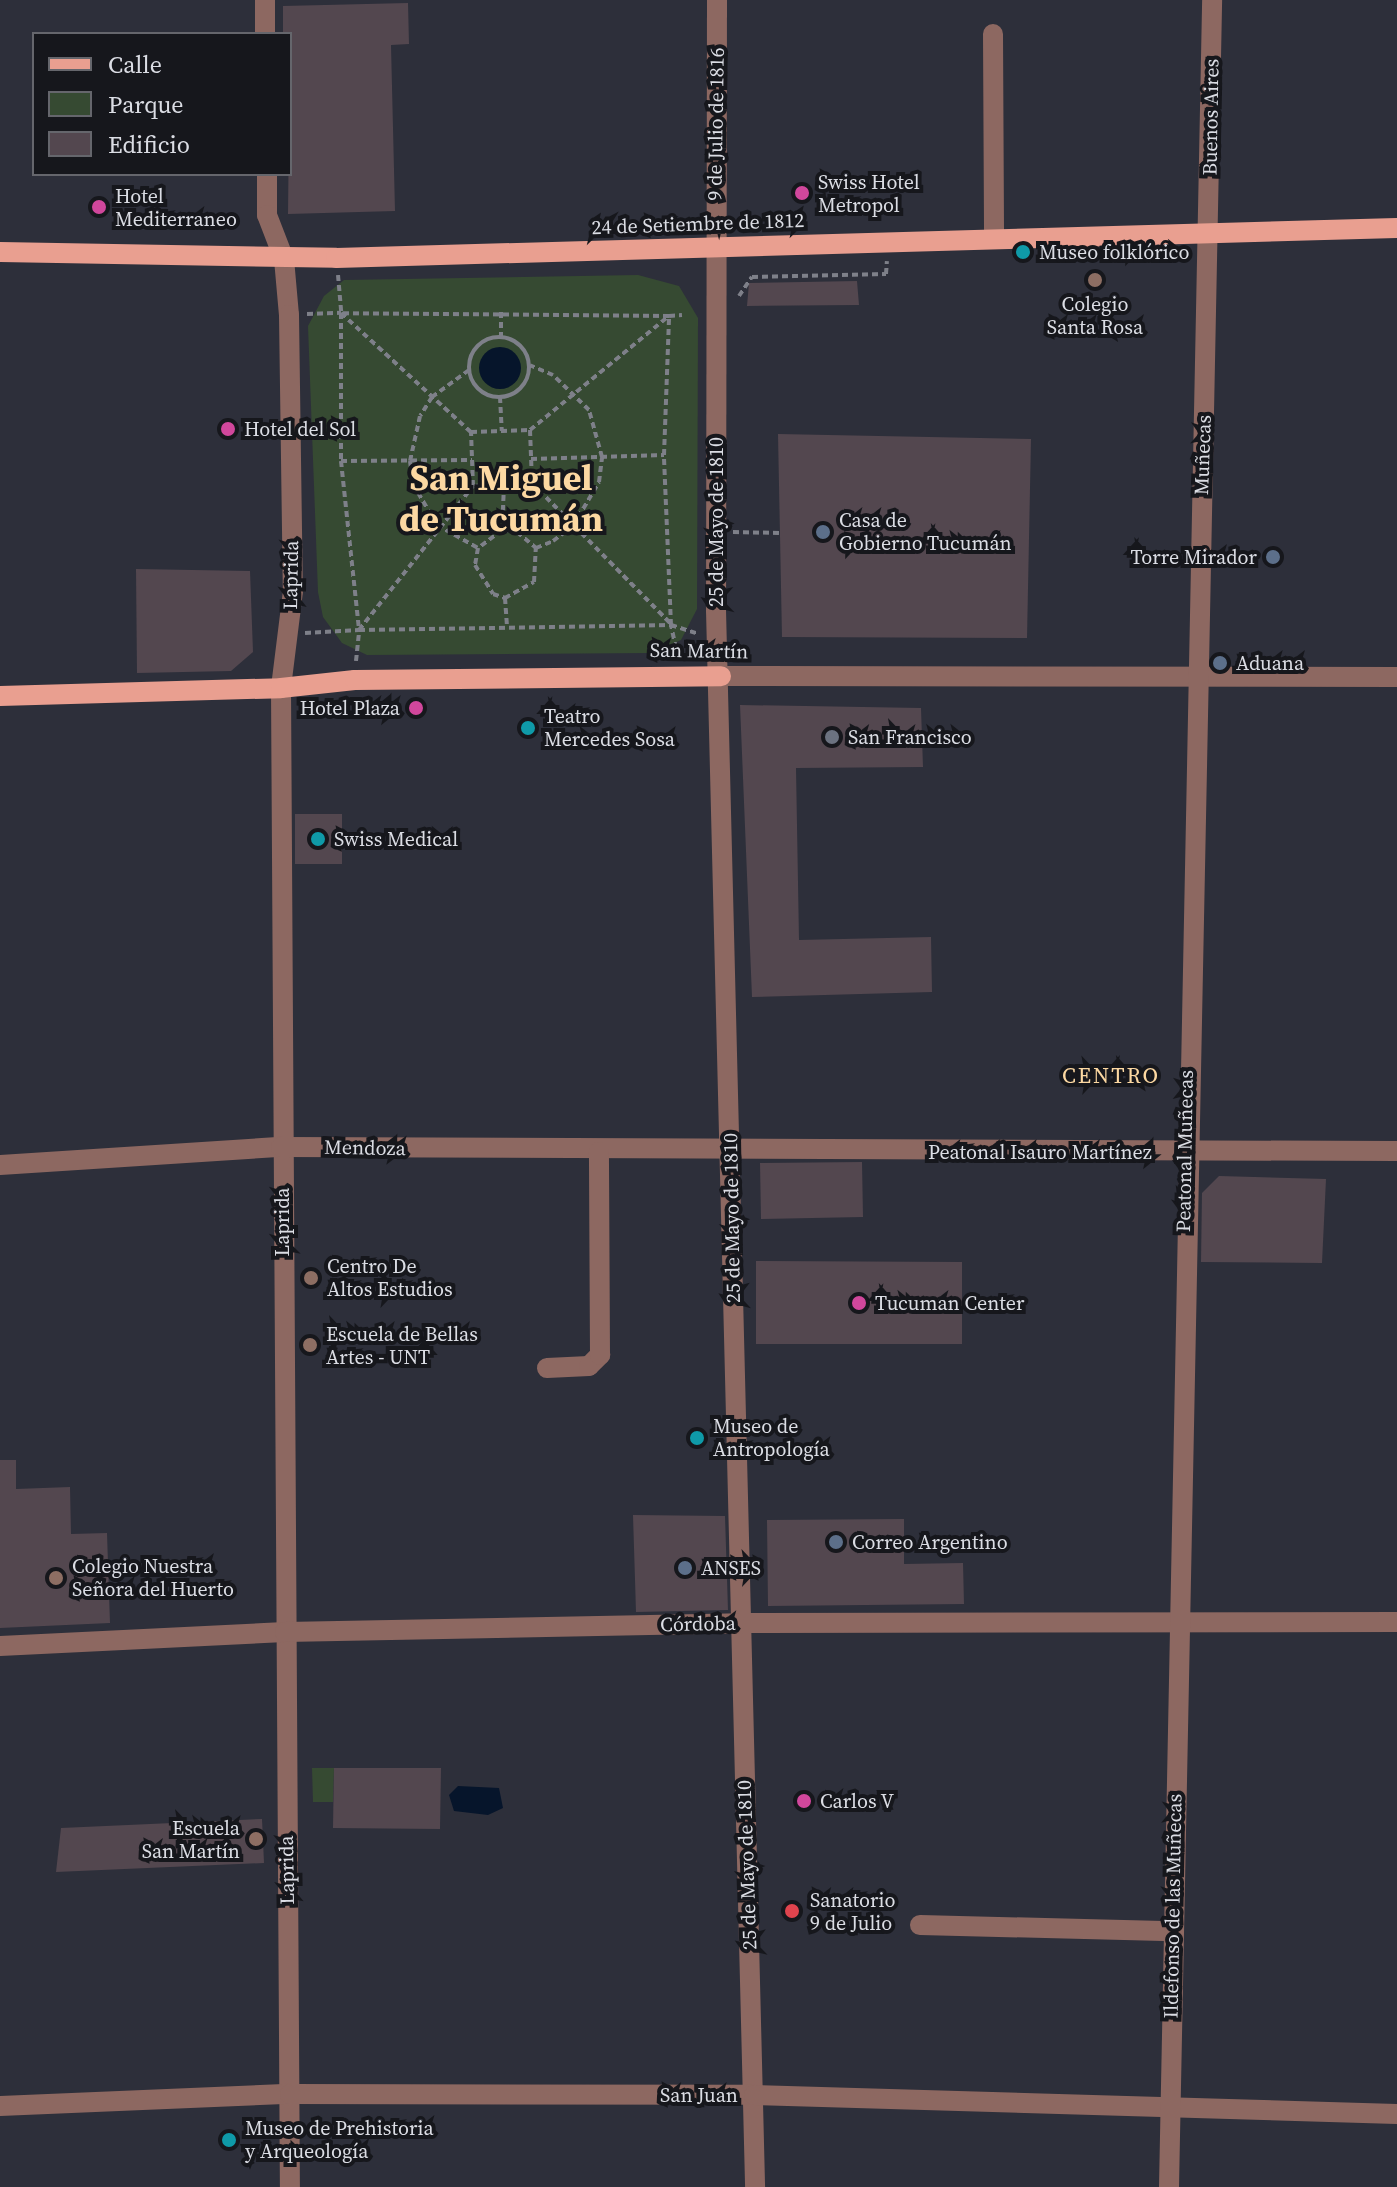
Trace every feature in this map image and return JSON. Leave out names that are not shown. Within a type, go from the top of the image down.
[{"type":"main road","name":"24 de Setiembre de 1812","points":[[0,252],[284,259],[1397,228]]},
{"type":"main road","name":"San Martín","points":[[0,696],[281,688],[355,680],[681,672],[721,676]]},
{"type":"street","points":[[265,0],[265,32]]},
{"type":"street","name":"9 de Julio de 1816","points":[[714,248],[717,0]]},
{"type":"street","name":"Buenos Aires","points":[[1209,234],[1212,0]]},
{"type":"street","points":[[993,34],[994,239]]},
{"type":"street","name":"Laprida","points":[[267,176],[267,215],[284,259],[289,315],[288,635],[281,688],[281,1147],[290,2187]]},
{"type":"street","name":"Muñecas","points":[[1196,677],[1209,234]]},
{"type":"street","name":"25 de Mayo de 1810","points":[[714,248],[716,532],[755,2187]]},
{"type":"street","name":"San Martín","points":[[721,676],[1397,677]]},
{"type":"street","name":"Peatonal Muñecas","points":[[1179,1626],[1185,1152],[1196,677]]},
{"type":"street","name":"Mendoza","points":[[0,1165],[281,1147],[731,1153]]},
{"type":"street","name":"Peatonal Isauro Martínez","points":[[731,1153],[1397,1151]]},
{"type":"street","points":[[547,1368],[589,1366],[600,1355],[599,1152]]},
{"type":"street","name":"Córdoba","points":[[0,1646],[285,1632],[740,1623],[1179,1626],[1397,1622]]},
{"type":"street","name":"Ildefonso de las Muñecas","points":[[1169,2187],[1179,1626]]},
{"type":"street","points":[[920,1925],[1173,1931]]},
{"type":"street","name":"San Juan","points":[[0,2106],[290,2094],[754,2095],[1169,2110],[1397,2114]]},
{"type":"path","points":[[739,296],[752,277],[886,274],[890,241]]},
{"type":"path","points":[[289,315],[501,312],[682,315]]},
{"type":"path","points":[[501,312],[501,337]]},
{"type":"path","points":[[341,313],[471,432],[530,430],[574,390],[669,316]]},
{"type":"path","points":[[341,313],[341,461],[359,630],[355,680]]},
{"type":"path","points":[[669,316],[664,455],[671,625],[681,672]]},
{"type":"path","points":[[478,548],[437,525],[413,484],[410,461],[420,416],[432,397],[469,370],[475,349],[501,337],[519,345],[530,365],[574,390],[594,421],[602,457],[589,506],[573,526],[536,548]]},
{"type":"path","points":[[469,370],[482,392],[500,397],[519,390],[530,365]]},
{"type":"path","points":[[500,397],[502,431]]},
{"type":"path","points":[[530,430],[532,483],[671,625]]},
{"type":"path","points":[[359,630],[437,525],[473,486],[471,432]]},
{"type":"path","points":[[531,459],[664,455]]},
{"type":"path","points":[[341,461],[472,460]]},
{"type":"path","points":[[473,486],[532,483]]},
{"type":"path","points":[[502,530],[504,485]]},
{"type":"path","points":[[478,548],[502,530],[517,532],[536,548]]},
{"type":"path","points":[[716,532],[779,533]]},
{"type":"path","points":[[478,548],[482,581],[505,598],[507,626]]},
{"type":"path","points":[[505,598],[534,582],[536,548]]},
{"type":"path","points":[[288,635],[507,626],[671,625]]},
{"type":"green space","points":[[638,275],[679,286],[698,318],[697,609],[681,640],[651,653],[367,655],[342,643],[323,617],[318,592],[308,326],[324,296],[344,280]]},
{"type":"green space","points":[[312,1768],[334,1768],[333,1802],[313,1802]]},
{"type":"water","points":[[500,347],[515,353],[521,368],[515,383],[500,389],[485,383],[479,368],[485,353]]},
{"type":"water","points":[[458,1786],[499,1788],[503,1808],[488,1815],[454,1811],[449,1795]]},
{"type":"building","points":[[408,3],[409,44],[391,45],[395,211],[288,214],[288,176],[292,176],[292,32],[283,32],[283,6]]},
{"type":"building","points":[[857,281],[859,305],[747,306],[749,283]]},
{"type":"building","points":[[778,434],[1031,439],[1027,638],[782,637]]},
{"type":"building","points":[[136,569],[250,571],[253,652],[231,671],[137,673]]},
{"type":"building","points":[[740,705],[921,708],[923,767],[796,768],[799,940],[931,937],[932,992],[752,997]]},
{"type":"building","name":"Swiss Medical","points":[[295,814],[342,814],[342,864],[295,864]]},
{"type":"building","points":[[862,1162],[863,1217],[761,1219],[760,1163]]},
{"type":"building","points":[[1219,1176],[1326,1179],[1322,1263],[1201,1262],[1202,1193]]},
{"type":"building","name":"Tucuman Center","points":[[756,1261],[962,1262],[962,1344],[756,1344]]},
{"type":"building","name":"Colegio Nuestra Señora del Huerto","points":[[0,1460],[16,1460],[16,1489],[70,1487],[71,1534],[107,1533],[110,1623],[0,1628]]},
{"type":"building","name":"ANSES","points":[[633,1515],[725,1516],[728,1610],[636,1612]]},
{"type":"building","name":"Correo Argentino","points":[[904,1519],[904,1564],[963,1563],[964,1604],[768,1606],[767,1520]]},
{"type":"building","points":[[334,1768],[441,1768],[440,1829],[333,1828]]},
{"type":"building","points":[[262,1819],[264,1863],[56,1872],[61,1828]]},
{"type":"place","name":"Swiss Hotel Metropol","points":[[802,193]]},
{"type":"place","name":"Hotel Mediterraneo","points":[[99,207]]},
{"type":"place","name":"Museo folklórico","points":[[1023,252]]},
{"type":"place","name":"Colegio Santa Rosa","points":[[1095,280]]},
{"type":"place","name":"Hotel del Sol","points":[[228,429]]},
{"type":"place","name":"Casa de Gobierno Tucumán","points":[[823,532]]},
{"type":"place","name":"Torre Mirador","points":[[1273,557]]},
{"type":"place","name":"Aduana","points":[[1220,663]]},
{"type":"place","name":"Hotel Plaza","points":[[416,708]]},
{"type":"place","name":"Teatro Mercedes Sosa","points":[[528,728]]},
{"type":"place","name":"San Francisco","points":[[832,737]]},
{"type":"place","name":"Swiss Medical","points":[[318,839]]},
{"type":"place","name":"Centro De Altos Estudios","points":[[311,1278]]},
{"type":"place","name":"Tucuman Center","points":[[859,1303]]},
{"type":"place","name":"Escuela de Bellas Artes - UNT","points":[[310,1345]]},
{"type":"place","name":"Museo de Antropología","points":[[697,1438]]},
{"type":"place","name":"Correo Argentino","points":[[836,1542]]},
{"type":"place","name":"ANSES","points":[[685,1568]]},
{"type":"place","name":"Colegio Nuestra Señora del Huerto","points":[[56,1578]]},
{"type":"place","name":"Carlos V","points":[[804,1801]]},
{"type":"place","name":"Escuela San Martín","points":[[256,1839]]},
{"type":"place","name":"Sanatorio 9 de Julio","points":[[792,1911]]},
{"type":"place","name":"Museo de Prehistoria y Arqueología","points":[[229,2140]]},
{"type":"district","name":"San Miguel de Tucumán","points":[[501,498]]},
{"type":"district","name":"CENTRO","points":[[1111,1076]]}]
